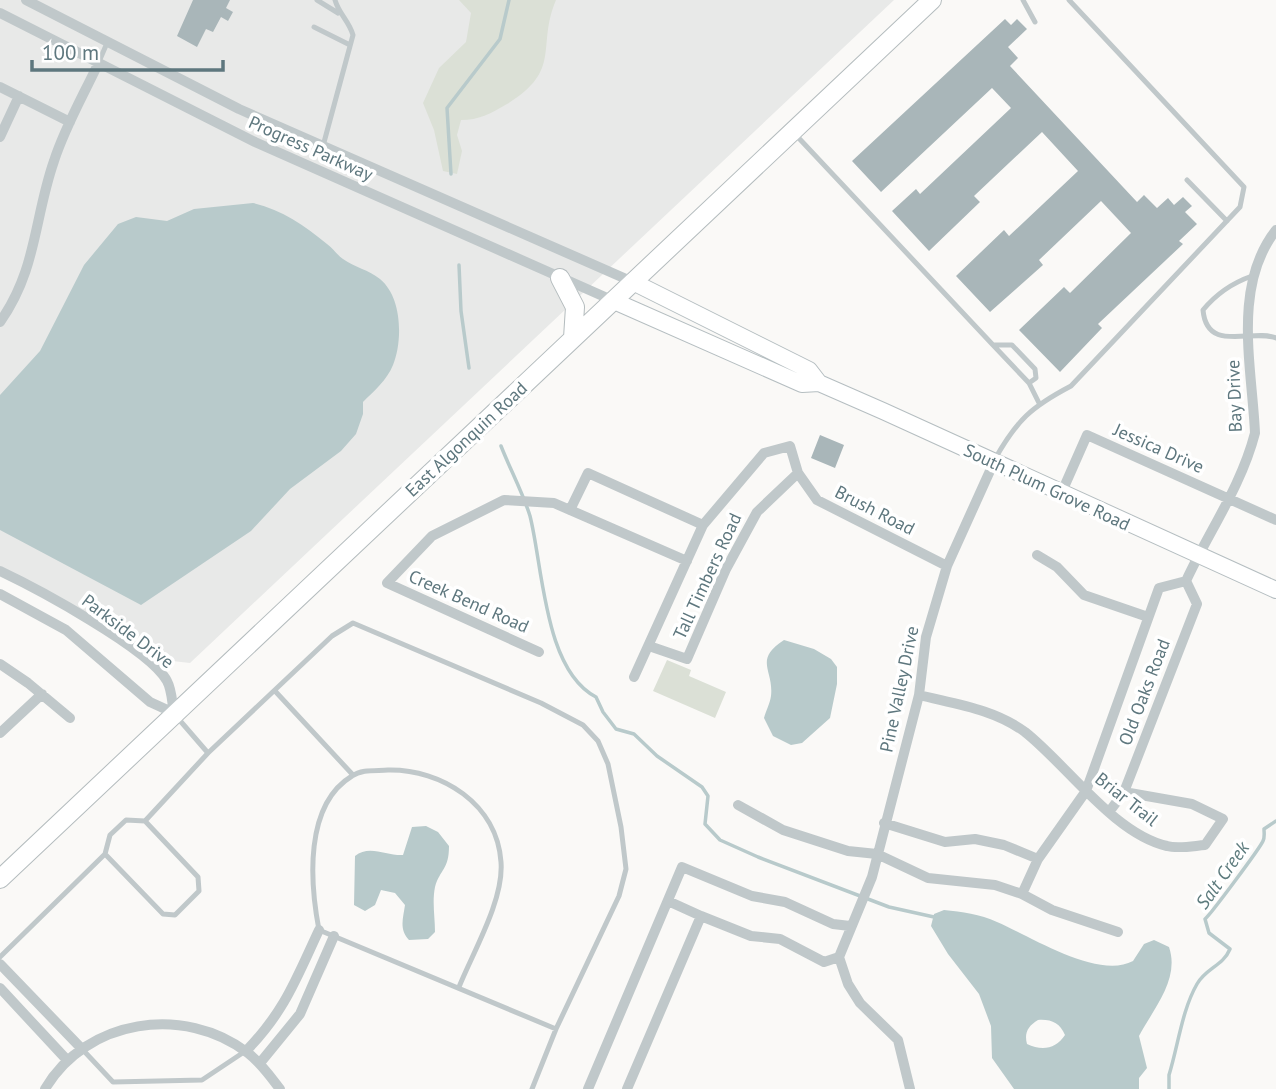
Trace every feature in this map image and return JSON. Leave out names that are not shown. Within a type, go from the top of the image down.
[{"type":"main road","name":"East Algonquin Road","points":[[0,879],[614,301],[791,130],[932,0]]},
{"type":"main road","points":[[560,278],[575,307],[573,338]]},
{"type":"street","name":"Progress Parkway","points":[[26,0],[107,43],[323,146],[634,282]]},
{"type":"street","name":"Progress Parkway","points":[[0,13],[255,142],[614,301]]},
{"type":"street","points":[[0,322],[23,284],[35,245],[53,162],[98,64]]},
{"type":"street","points":[[0,87],[70,122]]},
{"type":"street","points":[[0,137],[19,96]]},
{"type":"street","name":"Bay Drive","points":[[1199,556],[1230,499],[1255,433],[1247,312],[1253,276],[1265,244],[1276,230]]},
{"type":"street","name":"South Plum Grove Road","points":[[634,282],[809,370],[819,383]]},
{"type":"street","name":"South Plum Grove Road","points":[[614,301],[802,384],[819,383],[1276,590]]},
{"type":"street","name":"Jessica Drive","points":[[1060,494],[1087,435],[1276,520]]},
{"type":"street","name":"Tall Timbers Road","points":[[634,677],[703,524],[764,453],[790,446],[798,473],[757,512],[726,569],[687,659],[649,646]]},
{"type":"street","name":"Pine Valley Drive","points":[[839,957],[851,922],[872,877],[919,695],[926,637],[947,566],[994,462]]},
{"type":"street","points":[[570,510],[588,472],[703,524]]},
{"type":"street","name":"Brush Road","points":[[798,473],[817,500],[947,566]]},
{"type":"street","name":"Creek Bend Road","points":[[539,652],[387,583],[432,536],[503,500],[545,501],[687,561]]},
{"type":"street","points":[[1037,555],[1058,567],[1084,596],[1148,617]]},
{"type":"street","points":[[1186,581],[1199,556]]},
{"type":"street","name":"Parkside Drive","points":[[0,571],[48,595],[94,623],[161,673],[169,684],[174,713]]},
{"type":"street","name":"Old Oaks Road","points":[[1021,894],[1038,859],[1086,791],[1159,588],[1186,581],[1197,604],[1124,792],[1109,812]]},
{"type":"street","name":"Parkside Drive","points":[[0,594],[66,630],[150,702],[174,713]]},
{"type":"street","points":[[0,664],[70,718]]},
{"type":"street","points":[[0,733],[42,694]]},
{"type":"street","name":"Briar Trail","points":[[919,695],[985,710],[1024,731],[1109,812],[1151,841],[1169,847],[1205,845],[1223,819],[1192,804],[1124,792]]},
{"type":"street","points":[[738,805],[783,830],[848,851],[877,854],[928,878],[995,885],[1021,894],[1052,910],[1118,932]]},
{"type":"street","points":[[884,823],[945,842],[975,839],[1004,845],[1038,859]]},
{"type":"street","points":[[588,1089],[682,867],[752,896],[785,902],[833,924],[851,922]]},
{"type":"street","points":[[668,901],[751,936],[780,939],[824,962],[839,957],[848,984],[860,1003],[898,1040],[910,1089]]},
{"type":"street","points":[[627,1089],[701,916]]},
{"type":"street","points":[[246,1051],[272,1024],[284,1006],[319,930]]},
{"type":"street","points":[[260,1063],[300,1014],[334,936]]},
{"type":"street","points":[[0,964],[81,1048]]},
{"type":"street","points":[[0,988],[68,1060]]},
{"type":"street","points":[[45,1089],[81,1048],[126,1028],[153,1023],[201,1028],[246,1051],[260,1063],[280,1089]]},
{"type":"lane","points":[[317,0],[349,22],[353,35],[323,146]]},
{"type":"lane","points":[[335,0],[338,13]]},
{"type":"lane","points":[[1023,0],[1035,22]]},
{"type":"lane","points":[[994,462],[1018,421],[1039,403],[1071,386],[1240,207],[1244,187],[1069,0]]},
{"type":"lane","points":[[314,27],[350,45]]},
{"type":"lane","points":[[98,64],[107,43]]},
{"type":"lane","points":[[791,130],[1029,383],[1039,403]]},
{"type":"lane","points":[[1187,180],[1227,221]]},
{"type":"lane","points":[[1253,276],[1233,283],[1203,310],[1204,321],[1215,333],[1229,339],[1261,335],[1276,338]]},
{"type":"lane","points":[[993,345],[1012,345],[1035,369],[1035,378],[1029,383]]},
{"type":"lane","points":[[145,821],[208,753],[332,636],[353,623],[541,703],[583,725],[598,741],[608,764],[621,827],[626,869],[619,896],[556,1029],[532,1089]]},
{"type":"lane","points":[[275,691],[353,775]]},
{"type":"lane","points":[[174,713],[208,753]]},
{"type":"lane","points":[[459,988],[501,879],[499,848],[488,820],[464,792],[432,776],[402,770],[366,771],[353,775],[329,800],[318,828],[313,876],[319,930],[556,1029]]},
{"type":"lane","points":[[0,957],[105,854],[110,835],[126,820],[145,821],[198,877],[199,891],[176,915],[163,914],[105,854]]},
{"type":"lane","points":[[81,1048],[113,1082],[202,1080],[246,1051]]},
{"type":"shaded area","points":[[0,0],[894,0],[190,663],[155,659],[73,605],[0,572]]},
{"type":"shaded area","points":[[459,0],[556,0],[550,17],[542,69],[535,80],[524,92],[495,111],[479,118],[461,120],[457,135],[462,151],[457,174],[443,171],[434,130],[423,103],[439,68],[466,42],[471,13]]},
{"type":"shaded area","points":[[253,203],[292,219],[343,259],[380,279],[393,297],[396,308],[399,332],[396,355],[387,376],[363,402],[363,414],[356,434],[341,451],[290,489],[251,531],[141,605],[0,530],[0,395],[40,351],[84,265],[118,224],[136,217],[167,221],[194,209]]},
{"type":"shaded area","points":[[784,640],[814,649],[831,659],[837,667],[837,684],[830,718],[802,743],[791,745],[773,736],[764,718],[771,696],[767,660],[769,654]]},
{"type":"shaded area","points":[[667,660],[691,670],[689,676],[726,692],[715,718],[653,691]]},
{"type":"shaded area","points":[[426,826],[438,832],[449,846],[449,854],[435,887],[435,932],[428,939],[409,940],[403,928],[405,905],[395,893],[381,890],[375,905],[365,911],[354,905],[355,856],[366,851],[403,855],[412,827]]},
{"type":"shaded area","points":[[944,910],[984,917],[1064,954],[1102,965],[1133,961],[1144,944],[1154,940],[1169,947],[1171,970],[1168,982],[1139,1036],[1147,1068],[1139,1078],[1139,1089],[1014,1089],[992,1058],[991,1026],[979,994],[948,954],[931,926],[934,914]],"holes":[[[1038,1020],[1058,1025],[1065,1035],[1053,1046],[1038,1048],[1027,1044],[1029,1027]]]},
{"type":"building","points":[[193,0],[230,0],[226,8],[233,12],[228,21],[221,17],[213,32],[206,29],[197,47],[177,36]]},
{"type":"building","points":[[1005,19],[1011,25],[1017,19],[1027,29],[1008,47],[1018,58],[1010,66],[1137,202],[1144,195],[1157,208],[1168,198],[1174,205],[1183,197],[1192,206],[1185,212],[1197,224],[1179,241],[1183,244],[1098,324],[1102,328],[1060,372],[1019,330],[1064,287],[1070,293],[1131,233],[1101,201],[1039,260],[1043,265],[990,312],[956,276],[1004,230],[1009,236],[1078,171],[1042,132],[974,196],[980,202],[929,251],[892,211],[916,189],[920,194],[1011,108],[992,88],[881,192],[852,161]]},
{"type":"building","points":[[820,435],[844,445],[835,468],[811,458]]},
{"type":"waterway","points":[[451,174],[447,108],[500,39],[509,0]]},
{"type":"waterway","points":[[459,265],[461,311],[469,368]]},
{"type":"waterway","points":[[501,446],[530,516],[548,616],[556,641],[579,684],[596,697],[616,729],[634,734],[657,756],[702,787],[708,796],[705,824],[720,840],[889,907],[934,917]]},
{"type":"waterway","name":"Salt Creek","points":[[1169,1089],[1169,1075],[1192,994],[1205,974],[1223,959],[1230,949],[1209,933],[1205,919],[1260,846],[1264,829],[1276,821]]}]
